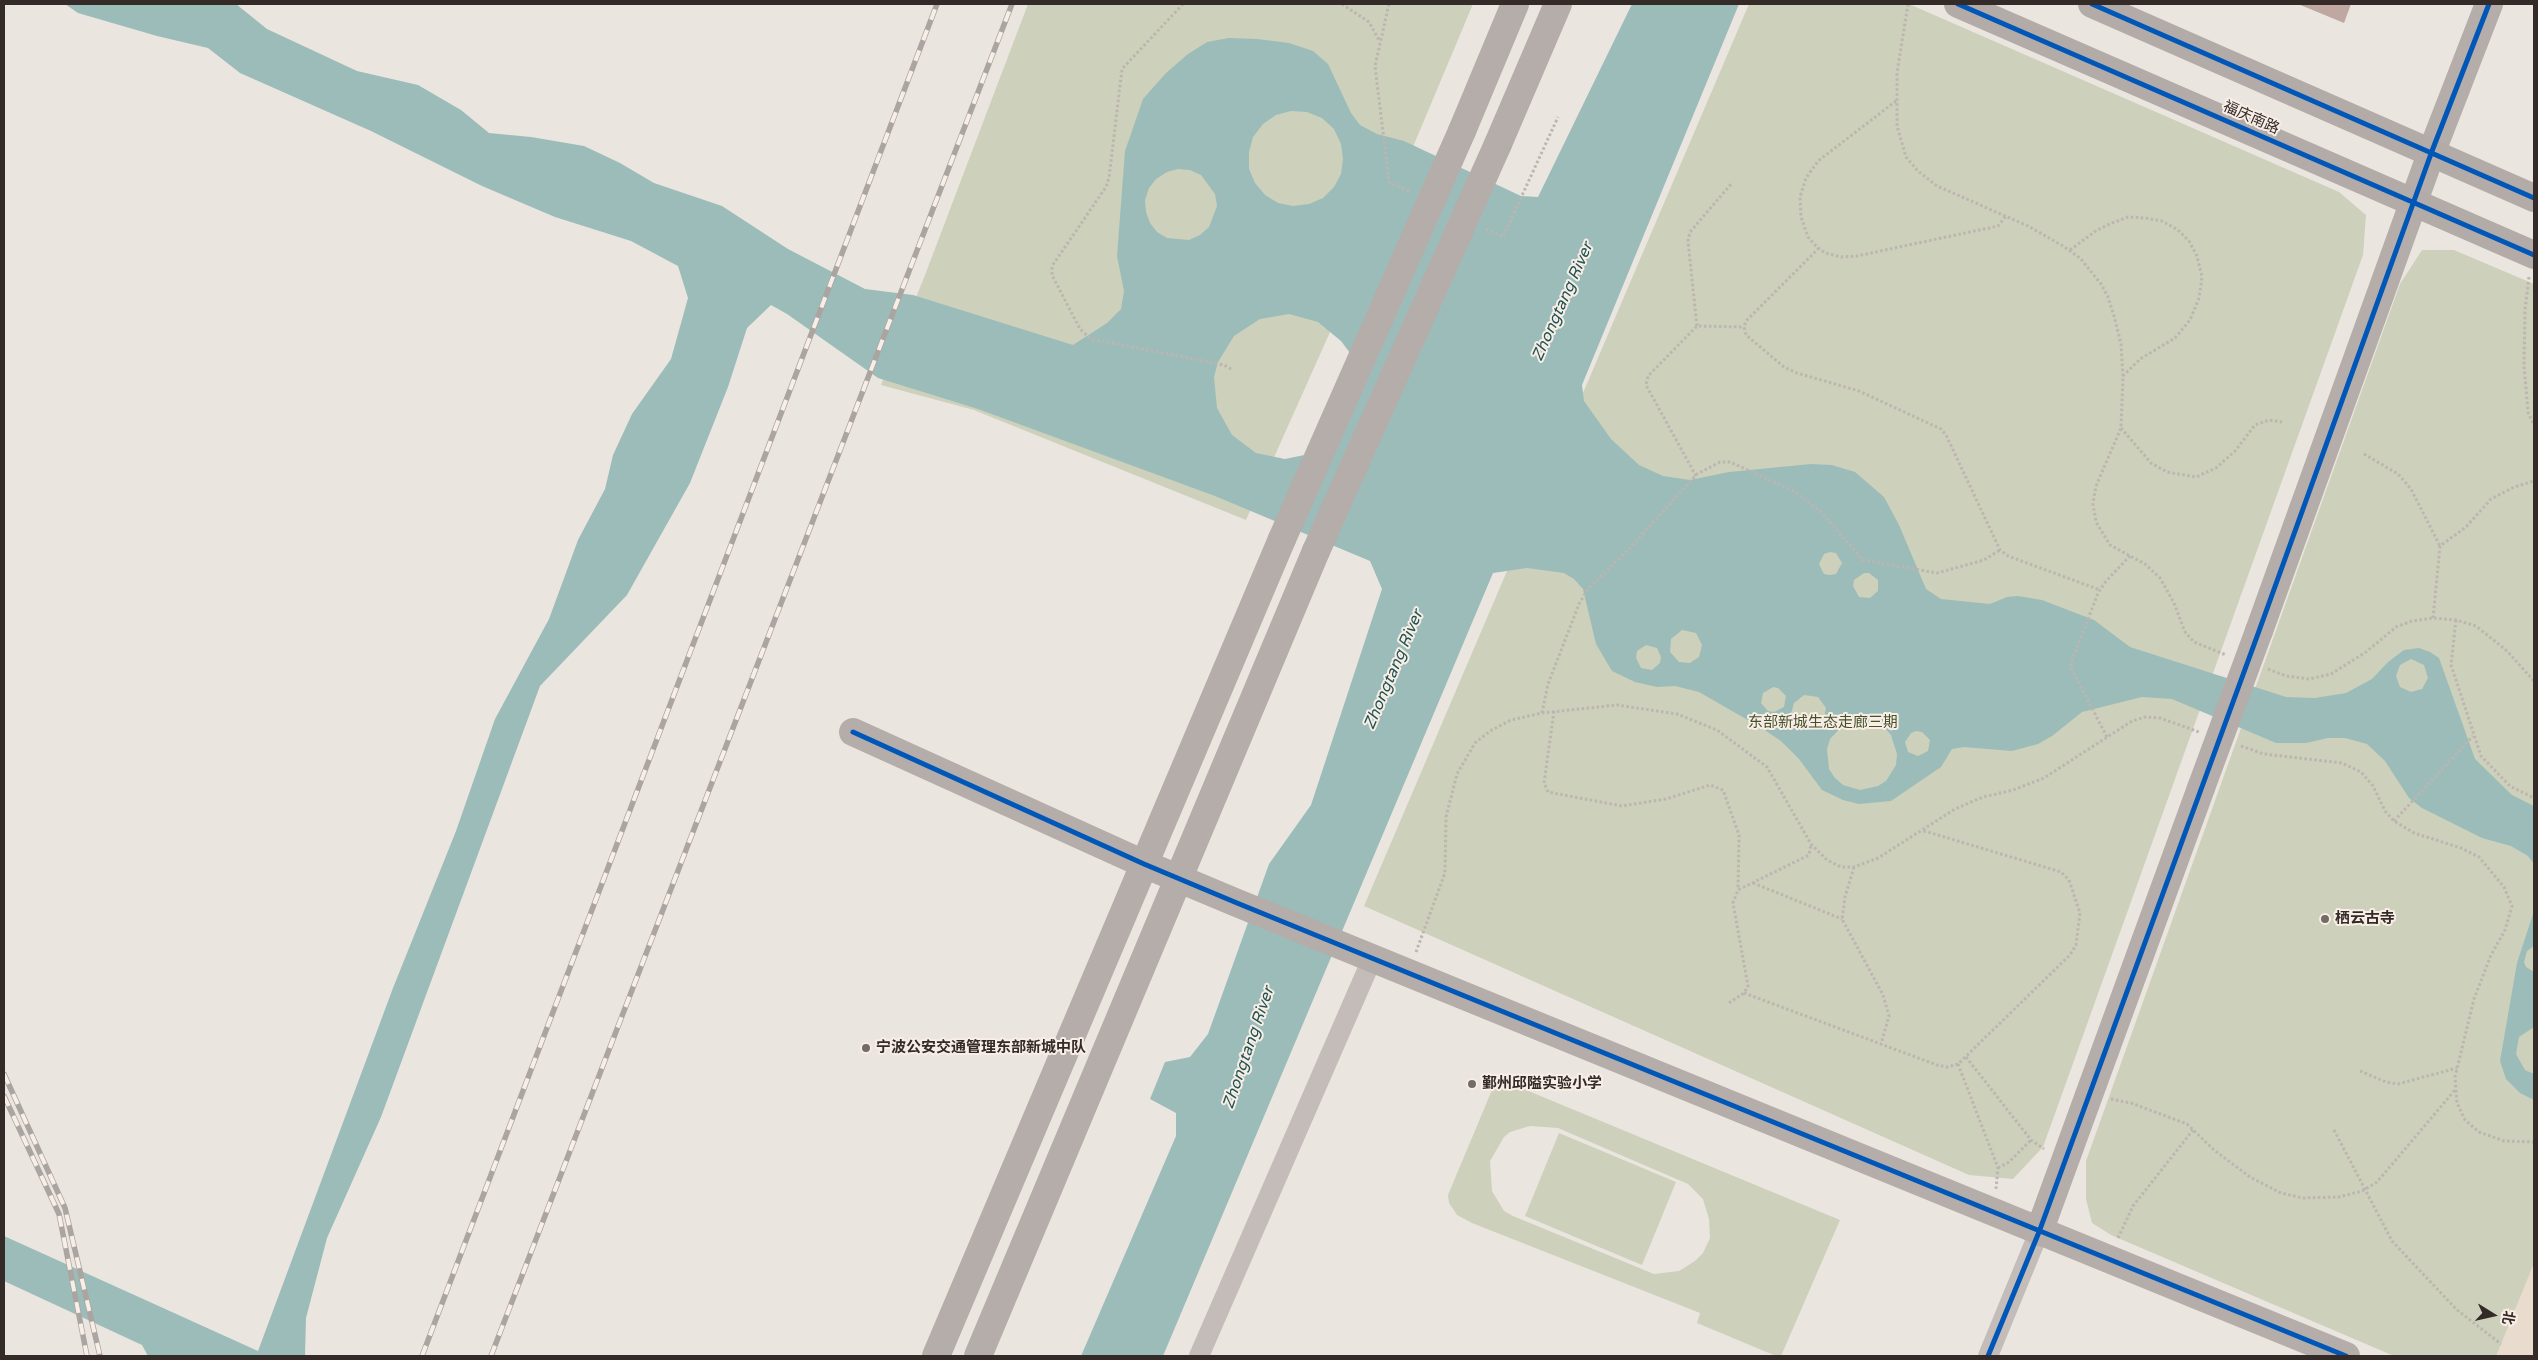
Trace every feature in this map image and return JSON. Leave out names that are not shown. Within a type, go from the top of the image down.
[{"type":"main road","name":"福庆南路","points":[[1958,4],[2533,255]]},
{"type":"main road","points":[[2092,4],[2432,151],[2534,198]]},
{"type":"street","points":[[936,1356],[1282,539],[1462,131],[1515,4]]},
{"type":"street","points":[[978,1356],[1316,551],[1498,144],[1558,4]]},
{"type":"street","points":[[1988,1356],[2039,1232],[2259,632],[2432,151],[2489,4]]},
{"type":"street","points":[[852,732],[1144,864],[1237,903],[1994,1214],[2346,1356]]},
{"type":"street","points":[[1199,1356],[1369,958]]},
{"type":"path","points":[[1182,4],[1122,69],[1109,178],[1106,187],[1052,266],[1052,275],[1084,334],[1091,339],[1224,365],[1233,370]]},
{"type":"path","points":[[1342,4],[1369,22],[1380,40]]},
{"type":"path","points":[[1383,128],[1375,66],[1389,4]]},
{"type":"path","points":[[1908,4],[1897,73],[1897,126],[1906,157],[1918,171],[1937,186],[2006,216],[2070,250],[2094,273],[2108,297],[2121,344],[2123,377],[2121,428],[2096,486],[2093,504],[2096,522],[2110,545],[2145,564],[2160,578],[2185,632],[2194,642],[2231,657]]},
{"type":"path","points":[[1897,100],[1818,161],[1806,178],[1800,197],[1801,217],[1808,238],[1825,253],[1841,257],[1857,256],[1998,226],[2006,216]]},
{"type":"path","points":[[1528,181],[1558,117]]},
{"type":"path","points":[[1697,326],[1688,241],[1690,232],[1732,183]]},
{"type":"path","points":[[2070,250],[2097,230],[2128,217],[2162,221],[2178,230],[2189,241],[2197,256],[2202,277],[2199,298],[2190,320],[2175,338],[2140,358],[2123,377]]},
{"type":"path","points":[[1819,248],[1746,321],[1744,327],[1746,335],[1784,367],[1797,373],[1859,390],[1941,429],[2000,550],[2008,556],[2100,590]]},
{"type":"path","points":[[2533,255],[2524,310],[2524,365],[2528,412],[2534,425]]},
{"type":"path","points":[[1696,476],[1646,385],[1648,376],[1697,326],[1744,327]]},
{"type":"path","points":[[2121,428],[2151,463],[2167,472],[2196,477],[2216,468],[2236,451],[2254,425],[2269,420],[2282,422]]},
{"type":"path","points":[[2364,454],[2398,474],[2411,489],[2440,546],[2433,618]]},
{"type":"path","points":[[1542,713],[1548,684],[1580,604],[1588,589],[1626,552],[1696,476],[1720,462],[1730,462],[1792,490],[1821,512],[1863,560],[1936,573],[1984,560],[2000,550]]},
{"type":"path","points":[[2440,546],[2466,527],[2491,498],[2514,487],[2534,481]]},
{"type":"path","points":[[2107,737],[2070,666],[2100,590],[2131,556]]},
{"type":"path","points":[[2258,666],[2286,676],[2309,679],[2331,674],[2366,652],[2396,627],[2412,621],[2433,618],[2456,620],[2476,626],[2490,634],[2534,681]]},
{"type":"path","points":[[2456,620],[2451,665],[2481,756],[2510,786],[2534,798]]},
{"type":"path","points":[[1408,974],[1445,873],[1446,817],[1456,774],[1465,756],[1475,743],[1490,731],[1511,720],[1554,711],[1617,705],[1677,714],[1717,730],[1767,767],[1811,844],[1827,860],[1841,867],[1854,867],[1878,858],[1955,809],[1983,797],[2013,790],[2044,778],[2067,765],[2132,721],[2145,717],[2160,718],[2203,733]]},
{"type":"path","points":[[1554,711],[1544,783],[1548,792],[1622,806],[1666,799],[1710,785],[1723,790],[1739,835],[1738,890],[1733,903],[1748,986],[1744,993],[1729,1003]]},
{"type":"path","points":[[2394,821],[2473,736]]},
{"type":"path","points":[[2238,745],[2264,754],[2342,763],[2361,772],[2373,786],[2385,811],[2394,821],[2414,834],[2461,848],[2479,857],[2504,887],[2512,906],[2506,930],[2492,955],[2474,999],[2457,1068],[2457,1102],[2465,1120],[2479,1132],[2504,1141],[2534,1142]]},
{"type":"path","points":[[1744,993],[1942,1066],[1947,1067],[1958,1064],[1966,1057],[2070,955],[2076,945],[2080,913],[2069,880],[2061,872],[1921,830]]},
{"type":"path","points":[[1738,890],[1809,855],[1811,844]]},
{"type":"path","points":[[1854,867],[1845,897],[1842,919],[1883,994],[1888,1016],[1881,1044]]},
{"type":"path","points":[[1752,883],[1842,919]]},
{"type":"path","points":[[1966,1057],[2031,1140],[2064,1163]]},
{"type":"path","points":[[1958,1064],[1998,1168],[1994,1214]]},
{"type":"path","points":[[2360,1071],[2386,1082],[2398,1084],[2457,1068]]},
{"type":"path","points":[[2089,1094],[2131,1103],[2187,1124],[2214,1150],[2250,1177],[2280,1193],[2303,1198],[2339,1197],[2365,1189],[2376,1182],[2456,1090]]},
{"type":"path","points":[[2107,1260],[2133,1206],[2193,1130]]},
{"type":"path","points":[[2334,1130],[2392,1240],[2456,1309],[2501,1344]]},
{"type":"path","points":[[1998,1168],[2009,1162],[2031,1140]]},
{"type":"green space","points":[[1028,4],[1473,4],[1415,142],[1246,520],[974,410],[881,385]]},
{"type":"green space","name":"东部新城生态走廊三期","points":[[1749,4],[1909,4],[2339,192],[2366,215],[2363,255],[2043,1147],[2013,1179],[1969,1175],[1364,906]]},
{"type":"green space","points":[[2422,250],[2454,250],[2534,284],[2534,1356],[2394,1356],[2111,1235],[2092,1223],[2086,1199],[2086,1161],[2400,284]]},
{"type":"green space","points":[[1497,1078],[1840,1220],[1781,1356],[1776,1356],[1697,1323],[1700,1313],[1472,1223],[1457,1215],[1449,1203],[1448,1195]],"holes":[[[1530,1126],[1558,1128],[1688,1184],[1703,1199],[1709,1219],[1710,1238],[1703,1253],[1695,1261],[1679,1271],[1654,1274],[1504,1211],[1492,1191],[1490,1161],[1504,1137],[1510,1132]]]},
{"type":"green space","points":[[1559,1133],[1676,1182],[1642,1265],[1525,1216]]},
{"type":"shaded area","points":[[2534,1263],[2534,1356],[2496,1356],[2501,1344]]},
{"type":"water","name":"Zhongtang River","points":[[65,4],[236,4],[267,29],[357,71],[418,85],[461,110],[489,133],[531,137],[584,146],[620,163],[654,183],[722,206],[788,249],[865,289],[913,295],[1073,345],[1107,323],[1121,309],[1124,291],[1117,256],[1125,151],[1143,99],[1166,73],[1188,54],[1207,42],[1229,38],[1257,39],[1289,43],[1313,51],[1328,64],[1351,113],[1360,125],[1377,134],[1404,141],[1521,196],[1538,197],[1632,4],[1739,4],[1582,385],[1584,401],[1611,439],[1639,465],[1663,476],[1690,480],[1729,472],[1811,464],[1832,465],[1855,472],[1884,497],[1899,525],[1926,589],[1941,599],[1990,604],[2007,597],[2018,596],[2042,600],[2094,620],[2130,647],[2286,697],[2315,698],[2346,693],[2372,679],[2388,662],[2404,650],[2419,648],[2430,652],[2439,658],[2475,759],[2512,795],[2534,806],[2534,864],[2528,856],[2511,846],[2482,838],[2422,808],[2409,798],[2385,761],[2367,744],[2345,738],[2328,738],[2306,743],[2276,743],[2172,699],[2142,697],[2082,712],[2052,736],[2038,744],[2012,751],[1964,747],[1952,749],[1941,767],[1891,801],[1859,804],[1843,800],[1822,790],[1799,759],[1781,741],[1699,692],[1675,686],[1657,687],[1635,682],[1612,671],[1596,644],[1583,589],[1574,579],[1564,573],[1527,568],[1493,573],[1163,1356],[1081,1356],[1176,1136],[1176,1113],[1150,1099],[1165,1062],[1190,1057],[1208,1034],[1269,864],[1311,805],[1382,589],[1370,561],[1215,496],[978,409],[878,378],[787,314],[771,305],[747,328],[728,387],[690,483],[627,595],[540,686],[381,1117],[327,1238],[306,1318],[305,1356],[148,1356],[142,1345],[4,1281],[4,1236],[258,1351],[393,988],[456,831],[495,719],[549,619],[578,540],[605,489],[613,455],[632,414],[671,359],[688,298],[678,266],[631,241],[555,217],[482,186],[371,131],[240,73],[208,48],[157,36],[78,13]],"holes":[[[1291,111],[1307,112],[1322,118],[1334,129],[1341,144],[1343,159],[1341,174],[1334,187],[1323,198],[1309,204],[1293,206],[1278,203],[1265,195],[1255,183],[1249,169],[1249,152],[1253,137],[1263,124],[1276,115]],[[1178,169],[1190,170],[1201,175],[1215,194],[1217,206],[1209,227],[1200,235],[1189,240],[1167,238],[1157,232],[1150,223],[1146,212],[1145,200],[1149,188],[1156,179],[1167,172]],[[1289,314],[1318,322],[1341,341],[1350,353],[1357,397],[1347,425],[1314,453],[1285,459],[1256,453],[1232,435],[1217,408],[1214,377],[1218,362],[1234,336],[1260,319]],[[1830,552],[1836,553],[1842,563],[1836,574],[1830,575],[1824,574],[1819,564],[1824,554]],[[1864,573],[1869,573],[1878,580],[1878,591],[1870,598],[1859,597],[1853,586],[1854,580]],[[1682,630],[1696,633],[1702,645],[1699,657],[1690,663],[1679,662],[1670,652],[1671,639]],[[1646,645],[1657,648],[1661,657],[1660,663],[1652,670],[1641,668],[1636,658],[1637,651]],[[2411,659],[2424,665],[2428,678],[2422,689],[2411,692],[2400,687],[2396,676],[2400,665]],[[1773,687],[1778,688],[1786,696],[1784,707],[1774,712],[1768,711],[1761,703],[1763,693]],[[1804,695],[1818,697],[1826,708],[1823,723],[1810,730],[1797,725],[1791,714],[1794,703]],[[1864,720],[1884,727],[1891,735],[1897,754],[1896,765],[1886,781],[1878,786],[1860,790],[1843,785],[1835,778],[1829,769],[1827,749],[1830,739],[1844,724]],[[1916,731],[1922,732],[1930,740],[1928,751],[1918,756],[1908,752],[1905,742],[1911,733]]]},
{"type":"water","points":[[2534,911],[2534,946],[2527,951],[2524,962],[2526,967],[2534,972],[2534,1027],[2519,1037],[2516,1054],[2525,1070],[2534,1074],[2534,1100],[2520,1093],[2506,1079],[2500,1061],[2517,963]]},
{"type":"building","points":[[2298,4],[2351,4],[2344,23]]},
{"type":"railway","points":[[422,1356],[937,4]]},
{"type":"railway","points":[[491,1356],[1012,4]]},
{"type":"railway","points":[[4,1074],[65,1208],[100,1356]]},
{"type":"railway","points":[[4,1096],[59,1214],[87,1356]]},
{"type":"cycle path","points":[[1958,4],[2534,255]]},
{"type":"cycle path","points":[[2092,4],[2534,198]]},
{"type":"cycle path","points":[[1988,1356],[2039,1232],[2432,151],[2489,4]]},
{"type":"cycle path","points":[[853,732],[1144,864],[1237,903],[2346,1356]]},
{"type":"place","name":"栖云古寺","points":[[2325,919]]},
{"type":"place","name":"宁波公安交通管理东部新城中队","points":[[866,1048]]},
{"type":"place","name":"鄞州邱隘实验小学","points":[[1472,1084]]}]
